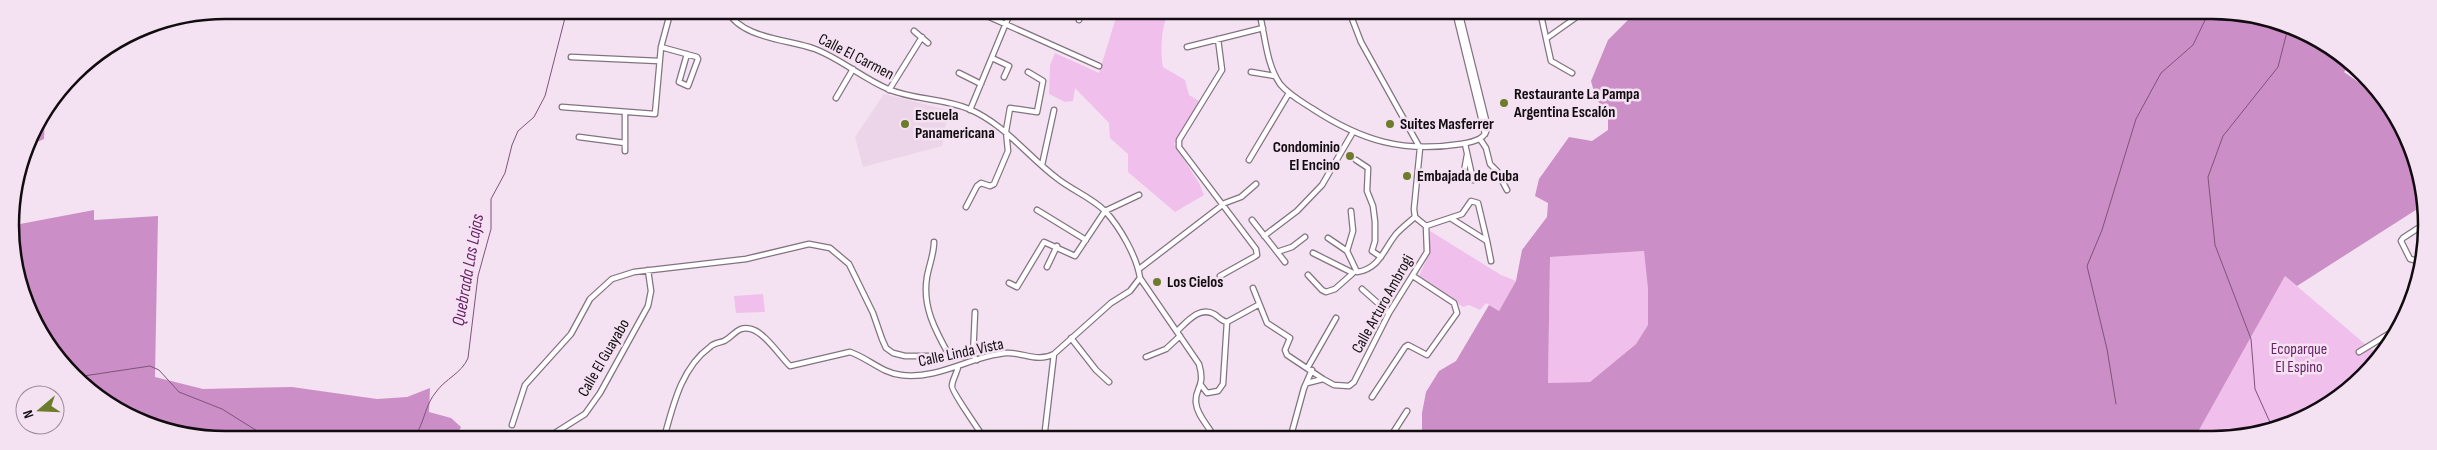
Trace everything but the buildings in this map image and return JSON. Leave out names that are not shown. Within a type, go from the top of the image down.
[{"type":"street","points":[[562,107],[654,114],[656,112],[661,47],[669,19]]},
{"type":"street","name":"Calle El Carmen","points":[[732,19],[749,30],[800,43],[828,54],[889,90],[970,110],[1006,130],[1057,178],[1105,211]]},
{"type":"street","points":[[993,19],[1099,66]]},
{"type":"street","points":[[970,110],[1008,19]]},
{"type":"street","points":[[1261,19],[1275,76],[1289,94],[1353,132],[1376,141],[1420,148],[1465,144],[1480,140],[1485,134],[1487,124],[1461,19]]},
{"type":"street","points":[[1352,19],[1361,42],[1420,148],[1414,209],[1415,217],[1426,226],[1452,219],[1462,214],[1471,201],[1478,203],[1492,261]]},
{"type":"street","points":[[1457,19],[1485,134]]},
{"type":"street","points":[[1542,19],[1552,63],[1567,68],[1572,73]]},
{"type":"street","points":[[1547,38],[1573,19]]},
{"type":"street","points":[[1187,47],[1263,28]]},
{"type":"street","points":[[914,31],[928,43]]},
{"type":"street","points":[[889,90],[922,37]]},
{"type":"street","points":[[1218,39],[1222,70],[1179,140],[1179,147],[1256,249],[1256,255],[1220,276]]},
{"type":"street","points":[[661,47],[687,54],[698,58],[688,86],[679,82],[687,54]]},
{"type":"street","points":[[571,57],[659,61]]},
{"type":"street","points":[[992,58],[1009,66],[1004,77]]},
{"type":"street","points":[[836,98],[853,68]]},
{"type":"street","points":[[966,207],[977,186],[981,183],[990,186],[994,184],[1008,151],[1006,130],[1010,108],[1037,112],[1043,81],[1028,72]]},
{"type":"street","points":[[1251,72],[1275,76]]},
{"type":"street","points":[[958,73],[981,84]]},
{"type":"street","points":[[1249,160],[1289,94]]},
{"type":"street","points":[[1042,165],[1054,110]]},
{"type":"street","points":[[624,112],[625,151]]},
{"type":"street","points":[[1264,236],[1297,211],[1322,185],[1353,132]]},
{"type":"street","points":[[579,137],[625,143]]},
{"type":"street","points":[[1480,140],[1486,148],[1490,164],[1497,171],[1507,190]]},
{"type":"street","points":[[1465,144],[1473,180]]},
{"type":"street","points":[[1463,177],[1467,154]]},
{"type":"street","points":[[1356,160],[1368,168],[1367,191],[1373,206],[1375,222],[1375,241],[1372,251],[1382,257]]},
{"type":"street","points":[[1139,269],[1223,205],[1241,197],[1256,184]]},
{"type":"street","points":[[1009,283],[1017,287],[1044,242],[1057,246],[1075,256],[1105,211],[1139,195]]},
{"type":"street","points":[[1038,210],[1086,240]]},
{"type":"street","points":[[1105,211],[1123,238],[1139,269],[1140,278],[1198,364],[1202,377],[1195,401],[1196,408],[1210,431]]},
{"type":"street","points":[[1351,211],[1353,232],[1347,251],[1354,272]]},
{"type":"street","points":[[1313,253],[1354,272],[1366,271],[1382,257],[1398,232],[1415,217]]},
{"type":"street","points":[[1452,219],[1486,241]]},
{"type":"street","points":[[1252,220],[1285,262]]},
{"type":"street","name":"Calle Arturo Ambrogi","points":[[1258,305],[1268,323],[1290,338],[1285,350],[1287,355],[1310,368],[1323,379],[1342,387],[1354,382],[1390,314],[1427,252],[1426,226]]},
{"type":"street","points":[[2415,260],[2410,259],[2401,241],[2418,228]]},
{"type":"street","points":[[1277,252],[1292,247],[1305,237]]},
{"type":"street","points":[[1328,238],[1347,251]]},
{"type":"street","points":[[934,242],[927,278],[928,310],[930,319],[949,355]]},
{"type":"street","points":[[512,425],[525,385],[571,334],[590,299],[612,279],[634,272],[746,259],[809,244],[830,248],[841,255],[854,271],[886,348],[904,356],[949,355],[975,358],[975,312]]},
{"type":"street","points":[[1047,267],[1057,246]]},
{"type":"street","name":"Calle El Guayabo","points":[[559,431],[582,418],[600,393],[648,306],[651,291],[648,270]]},
{"type":"street","points":[[1308,275],[1326,292],[1335,289],[1354,272]]},
{"type":"street","points":[[1372,397],[1405,347],[1408,345],[1427,355],[1457,313],[1454,303],[1413,276]]},
{"type":"street","points":[[1045,431],[1054,354],[1111,303],[1130,291],[1140,278]]},
{"type":"street","points":[[1227,322],[1258,305],[1253,288]]},
{"type":"street","points":[[1362,289],[1390,314]]},
{"type":"street","points":[[1177,331],[1192,317],[1203,311],[1212,313],[1227,322]]},
{"type":"street","points":[[1292,431],[1310,368],[1336,318]]},
{"type":"street","points":[[1201,385],[1207,393],[1218,391],[1223,384],[1227,322]]},
{"type":"street","name":"Calle Linda Vista","points":[[666,431],[681,384],[693,364],[711,346],[724,341],[738,330],[745,328],[756,331],[790,366],[850,352],[888,373],[902,376],[958,367],[975,358],[1007,353],[1042,358],[1054,354]]},
{"type":"street","points":[[2358,352],[2386,335]]},
{"type":"street","points":[[1146,356],[1166,349],[1180,336]]},
{"type":"street","points":[[1071,338],[1096,370],[1109,382]]},
{"type":"street","points":[[958,367],[952,385],[952,393],[961,401],[980,431]]},
{"type":"street","name":"Calle Arturo Ambrogi","points":[[1307,383],[1323,379]]},
{"type":"street","points":[[1394,431],[1407,411]]},
{"type":"shaded area","points":[[1628,19],[2225,19],[2252,23],[2291,34],[2315,46],[2338,61],[2347,69],[2344,72],[2365,86],[2376,99],[2391,122],[2403,146],[2411,172],[2418,209],[2297,286],[2285,276],[2198,431],[1422,431],[1422,413],[1426,392],[1439,371],[1456,361],[1489,305],[1499,311],[1516,281],[1522,250],[1547,217],[1548,203],[1535,196],[1539,179],[1569,137],[1592,141],[1608,130],[1608,113],[1596,99],[1591,81],[1608,40]],"holes":[[[1644,251],[1648,289],[1648,325],[1636,344],[1590,382],[1548,383],[1550,257]]]},
{"type":"shaded area","name":"Escuela Panamericana","points":[[884,94],[948,110],[942,146],[863,167],[855,137]]},
{"type":"shaded area","points":[[45,125],[44,139],[36,143]]},
{"type":"shaded area","points":[[94,210],[94,220],[158,216],[155,377],[203,389],[292,387],[377,399],[407,397],[430,388],[429,412],[451,418],[461,427],[459,431],[212,431],[185,427],[146,416],[122,404],[99,389],[61,351],[46,328],[34,304],[23,265],[19,240],[20,224]]},
{"type":"green space","points":[[1116,19],[1166,19],[1162,38],[1163,67],[1185,80],[1189,95],[1202,103],[1174,144],[1199,183],[1204,195],[1175,212],[1128,172],[1128,154],[1110,138],[1109,123],[1075,88],[1073,101],[1065,102],[1049,94],[1050,65],[1055,53],[1099,73]]},
{"type":"green space","points":[[1430,231],[1501,275],[1516,281],[1499,311],[1486,303],[1480,310],[1469,305],[1463,307],[1419,276],[1430,252]]},
{"type":"green space","points":[[1644,251],[1648,289],[1648,325],[1636,344],[1590,382],[1548,383],[1550,257]]},
{"type":"green space","name":"Ecoparque El Espino","points":[[2285,276],[2375,352],[2338,389],[2315,404],[2291,416],[2252,427],[2225,431],[2198,431]]},
{"type":"green space","points":[[763,294],[765,312],[736,313],[734,296]]},
{"type":"waterway","name":"Quebrada Las Lajas","points":[[418,431],[433,397],[440,387],[458,372],[468,358],[478,276],[491,229],[491,199],[505,173],[512,145],[518,131],[534,117],[545,96],[565,19]]},
{"type":"waterway","points":[[2116,404],[2107,349],[2087,266],[2102,230],[2136,119],[2161,73],[2193,45],[2206,19]]},
{"type":"waterway","points":[[2270,422],[2255,389],[2251,339],[2215,245],[2208,177],[2223,136],[2278,67],[2287,33]]},
{"type":"waterway","points":[[84,376],[150,366],[159,370],[179,392],[222,409],[257,431]]},
{"type":"place","name":"Restaurante La Pampa Argentina Escalón","points":[[1504,103]]},
{"type":"place","name":"Escuela Panamericana","points":[[905,124]]},
{"type":"place","name":"Suites Masferrer","points":[[1390,124]]},
{"type":"place","name":"Condominio El Encino","points":[[1350,156]]},
{"type":"place","name":"Embajada de Cuba","points":[[1407,176]]},
{"type":"place","name":"Los Cielos","points":[[1157,282]]}]
